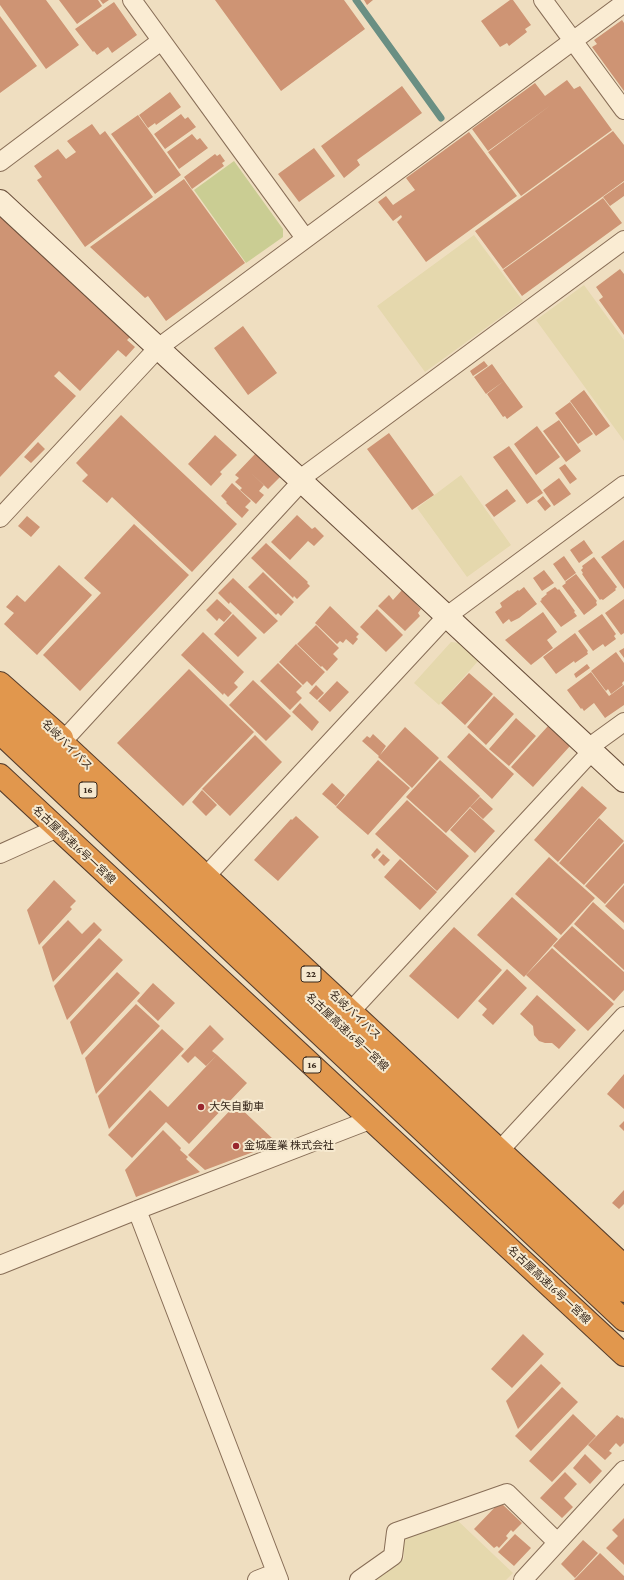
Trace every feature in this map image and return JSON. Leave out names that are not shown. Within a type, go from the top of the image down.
[{"type":"highway","name":"名岐バイパス","points":[[0,683],[62,738],[62,742],[624,1266]]},
{"type":"highway","name":"名古屋高速16号一宮線","points":[[0,708],[624,1291]]},
{"type":"highway","points":[[0,733],[624,1320]]},
{"type":"highway","name":"名古屋高速16号一宮線","points":[[0,775],[624,1355]]},
{"type":"highway","points":[[0,784],[367,1121],[624,1361]]},
{"type":"street","points":[[132,0],[305,238]]},
{"type":"street","points":[[543,0],[624,110]]},
{"type":"street","points":[[0,518],[158,348],[624,3]]},
{"type":"street","points":[[0,162],[161,41]]},
{"type":"street","points":[[0,201],[624,781]]},
{"type":"street","points":[[62,742],[301,480],[624,240]]},
{"type":"street","points":[[206,876],[447,616],[624,485]]},
{"type":"street","points":[[351,1011],[590,750],[624,722]]},
{"type":"street","points":[[0,854],[51,831]]},
{"type":"street","points":[[500,1150],[624,1016]]},
{"type":"street","points":[[0,1265],[367,1121]]},
{"type":"street","points":[[137,1210],[277,1576],[258,1580]]},
{"type":"street","points":[[527,1578],[557,1542],[624,1470]]},
{"type":"street","points":[[359,1580],[393,1556],[396,1532],[507,1493],[557,1542]]},
{"type":"shaded area","points":[[474,235],[523,301],[425,372],[377,306]]},
{"type":"shaded area","points":[[584,285],[624,340],[624,441],[536,320]]},
{"type":"shaded area","points":[[461,475],[511,545],[467,577],[417,508]]},
{"type":"shaded area","points":[[451,642],[460,643],[479,660],[439,705],[414,683]]},
{"type":"shaded area","points":[[456,1519],[513,1573],[506,1580],[374,1580],[404,1559],[403,1537]]},
{"type":"green space","points":[[234,161],[283,229],[283,237],[246,263],[194,190]]},
{"type":"building","points":[[0,0],[46,0],[79,45],[46,69],[0,5]]},
{"type":"building","points":[[59,0],[98,0],[102,6],[77,24]]},
{"type":"building","points":[[100,0],[109,0],[103,4]]},
{"type":"building","points":[[215,0],[344,0],[365,29],[281,91]]},
{"type":"building","points":[[364,0],[373,0],[367,5]]},
{"type":"building","points":[[510,0],[513,0],[531,25],[525,29],[527,32],[509,46],[507,43],[500,47],[481,21]]},
{"type":"building","points":[[114,2],[137,35],[112,53],[108,47],[97,55],[75,29]]},
{"type":"building","points":[[0,16],[37,66],[0,93]]},
{"type":"building","points":[[622,20],[624,23],[624,91],[592,47],[597,44],[594,40]]},
{"type":"building","points":[[567,80],[574,89],[580,86],[612,130],[521,196],[488,152],[551,105],[488,151],[472,129],[535,83],[545,96]]},
{"type":"building","points":[[402,86],[422,113],[357,160],[360,165],[344,178],[321,146]]},
{"type":"building","points":[[170,92],[181,107],[156,125],[155,123],[148,128],[139,115]]},
{"type":"building","points":[[181,114],[185,119],[188,117],[196,127],[165,149],[154,134]]},
{"type":"building","points":[[138,115],[181,175],[155,194],[111,134]]},
{"type":"building","points":[[92,124],[100,135],[105,131],[153,197],[85,247],[37,180],[42,177],[34,166],[58,149],[66,159],[76,152],[67,141]]},
{"type":"building","points":[[613,131],[624,145],[624,181],[503,269],[475,231]]},
{"type":"building","points":[[469,132],[517,196],[426,262],[397,222],[402,217],[401,215],[393,221],[378,202],[386,196],[393,205],[415,190],[406,178]]},
{"type":"building","points":[[192,134],[197,140],[200,138],[208,148],[179,169],[167,152]]},
{"type":"building","points":[[314,148],[335,176],[299,202],[278,174]]},
{"type":"building","points":[[215,154],[217,156],[220,154],[225,161],[222,163],[224,166],[192,189],[184,177]]},
{"type":"building","points":[[184,179],[245,263],[166,321],[148,296],[145,298],[90,247]]},
{"type":"building","points":[[624,182],[624,196],[610,206],[603,197]]},
{"type":"building","points":[[603,198],[622,223],[522,296],[503,270]]},
{"type":"building","points":[[0,216],[130,337],[127,340],[135,347],[126,357],[118,350],[80,391],[59,371],[54,376],[76,396],[0,477]]},
{"type":"building","points":[[620,269],[624,274],[624,335],[599,300],[603,297],[596,287]]},
{"type":"building","points":[[243,326],[277,373],[248,395],[214,348]]},
{"type":"building","points":[[484,361],[488,366],[473,376],[470,371]]},
{"type":"building","points":[[492,364],[504,381],[486,394],[474,377]]},
{"type":"building","points":[[504,381],[523,407],[507,419],[505,416],[503,417],[487,394]]},
{"type":"building","points":[[584,390],[610,426],[596,436],[570,401]]},
{"type":"building","points":[[570,402],[593,434],[578,444],[555,413]]},
{"type":"building","points":[[121,415],[237,524],[192,572],[112,497],[107,503],[82,481],[88,475],[76,463]]},
{"type":"building","points":[[559,420],[581,451],[566,462],[543,431]]},
{"type":"building","points":[[537,426],[560,457],[536,475],[514,444]]},
{"type":"building","points":[[389,433],[434,495],[412,510],[367,449]]},
{"type":"building","points":[[215,435],[237,455],[220,472],[222,474],[211,486],[188,464]]},
{"type":"building","points":[[38,442],[45,449],[31,463],[24,457]]},
{"type":"building","points":[[509,446],[543,493],[527,504],[493,457]]},
{"type":"building","points":[[256,453],[281,476],[268,489],[264,485],[259,491],[264,495],[256,504],[240,490],[242,488],[235,482],[239,478],[235,475]]},
{"type":"building","points":[[565,464],[577,479],[570,484],[559,468]]},
{"type":"building","points":[[559,478],[571,494],[554,506],[543,490]]},
{"type":"building","points":[[232,483],[251,501],[245,507],[249,510],[242,518],[226,503],[227,502],[221,496]]},
{"type":"building","points":[[507,489],[516,501],[494,517],[485,505]]},
{"type":"building","points":[[543,496],[551,506],[545,511],[537,501]]},
{"type":"building","points":[[297,515],[312,529],[315,527],[324,536],[314,546],[308,541],[290,560],[271,542]]},
{"type":"building","points":[[27,516],[40,527],[31,537],[18,526]]},
{"type":"building","points":[[134,524],[189,575],[80,691],[43,655],[101,593],[84,578]]},
{"type":"building","points":[[584,540],[593,553],[579,563],[570,550]]},
{"type":"building","points":[[624,540],[624,589],[601,557]]},
{"type":"building","points":[[266,543],[308,582],[307,583],[310,586],[297,599],[294,596],[293,598],[251,558]]},
{"type":"building","points":[[564,556],[576,573],[565,581],[553,564]]},
{"type":"building","points":[[594,557],[617,587],[615,589],[616,590],[603,600],[600,600],[582,574],[583,573],[581,570],[583,568],[582,566]]},
{"type":"building","points":[[59,565],[92,595],[37,655],[4,624],[14,613],[6,607],[17,595],[25,602]]},
{"type":"building","points":[[544,570],[554,583],[542,591],[533,578]]},
{"type":"building","points":[[263,572],[294,602],[281,616],[278,613],[276,615],[248,587]]},
{"type":"building","points":[[576,574],[597,601],[597,605],[584,615],[562,586]]},
{"type":"building","points":[[233,578],[278,621],[264,634],[230,602],[229,604],[218,593]]},
{"type":"building","points":[[524,587],[537,604],[519,618],[511,622],[509,619],[503,624],[495,612],[502,607],[500,603]]},
{"type":"building","points":[[555,587],[558,590],[559,589],[577,616],[561,627],[540,601],[547,594],[546,593]]},
{"type":"building","points":[[402,590],[421,609],[418,613],[420,616],[405,631],[378,606],[389,595],[393,600]]},
{"type":"building","points":[[217,599],[232,613],[224,622],[219,618],[217,621],[206,610]]},
{"type":"building","points":[[624,599],[624,633],[621,635],[605,613]]},
{"type":"building","points":[[330,606],[359,634],[356,637],[358,639],[353,645],[346,639],[343,643],[340,641],[337,644],[315,623]]},
{"type":"building","points":[[377,609],[403,635],[386,652],[360,627]]},
{"type":"building","points":[[543,612],[557,632],[547,640],[553,648],[531,665],[505,640]]},
{"type":"building","points":[[233,614],[257,638],[238,657],[214,634]]},
{"type":"building","points":[[602,614],[616,634],[614,636],[616,639],[605,647],[603,644],[593,651],[578,631]]},
{"type":"building","points":[[316,625],[339,648],[333,654],[338,659],[327,671],[297,644]]},
{"type":"building","points":[[203,632],[244,672],[234,683],[238,687],[228,697],[224,693],[223,695],[181,655]]},
{"type":"building","points":[[575,633],[588,651],[588,654],[575,663],[574,661],[556,674],[543,657]]},
{"type":"building","points":[[296,644],[325,672],[312,686],[307,681],[303,685],[279,662]]},
{"type":"building","points":[[624,648],[624,658],[619,651]]},
{"type":"building","points":[[616,652],[624,663],[624,681],[622,683],[623,685],[611,694],[608,689],[606,691],[591,671]]},
{"type":"building","points":[[278,663],[302,686],[296,692],[302,698],[290,710],[260,681]]},
{"type":"building","points":[[587,664],[590,668],[576,678],[574,674]]},
{"type":"building","points":[[189,669],[254,732],[183,806],[117,743]]},
{"type":"building","points":[[591,672],[609,696],[624,685],[624,705],[605,718],[594,703],[584,711],[582,708],[581,709],[567,690]]},
{"type":"building","points":[[469,673],[493,694],[465,725],[441,703]]},
{"type":"building","points":[[253,680],[291,716],[266,741],[229,705]]},
{"type":"building","points":[[337,681],[349,692],[330,712],[318,701]]},
{"type":"building","points":[[316,685],[324,693],[317,700],[309,693]]},
{"type":"building","points":[[494,696],[514,714],[486,745],[467,727]]},
{"type":"building","points":[[300,703],[319,722],[312,731],[292,712]]},
{"type":"building","points":[[516,718],[536,736],[509,766],[489,749]]},
{"type":"building","points":[[548,726],[570,746],[533,787],[511,767]]},
{"type":"building","points":[[405,727],[439,758],[412,788],[362,741],[367,736],[370,738],[373,734],[386,746],[380,755]]},
{"type":"building","points":[[469,733],[514,774],[492,799],[447,757]]},
{"type":"building","points":[[255,735],[282,762],[230,816],[202,789]]},
{"type":"building","points":[[378,760],[410,788],[368,835],[336,807]]},
{"type":"building","points":[[440,760],[480,796],[446,833],[406,797]]},
{"type":"building","points":[[332,783],[345,795],[336,806],[322,794]]},
{"type":"building","points":[[582,786],[607,808],[558,862],[534,840]]},
{"type":"building","points":[[202,790],[217,805],[206,816],[192,802]]},
{"type":"building","points":[[480,797],[493,809],[483,819],[470,807]]},
{"type":"building","points":[[407,800],[469,856],[437,891],[375,834]]},
{"type":"building","points":[[470,808],[495,831],[475,853],[450,830]]},
{"type":"building","points":[[296,816],[319,837],[278,881],[254,860],[291,819],[292,820]]},
{"type":"building","points":[[599,818],[624,841],[584,885],[559,863]]},
{"type":"building","points":[[624,843],[624,883],[605,904],[585,886]]},
{"type":"building","points":[[377,848],[381,852],[374,859],[371,855]]},
{"type":"building","points":[[383,854],[390,860],[384,866],[378,860]]},
{"type":"building","points":[[549,857],[595,898],[561,935],[515,894]]},
{"type":"building","points":[[400,859],[437,892],[420,910],[384,877]]},
{"type":"building","points":[[54,880],[76,901],[70,907],[72,909],[39,945],[27,910]]},
{"type":"building","points":[[624,885],[624,923],[605,906]]},
{"type":"building","points":[[512,897],[558,939],[524,977],[477,935]]},
{"type":"building","points":[[593,902],[624,930],[624,970],[574,924]]},
{"type":"building","points":[[68,920],[82,934],[94,922],[102,930],[53,982],[42,947]]},
{"type":"building","points":[[572,926],[624,972],[624,990],[614,1001],[553,946]]},
{"type":"building","points":[[454,927],[502,970],[458,1019],[409,976]]},
{"type":"building","points":[[99,938],[123,960],[67,1020],[54,986]]},
{"type":"building","points":[[552,948],[614,1004],[588,1031],[526,975]]},
{"type":"building","points":[[507,969],[527,988],[493,1025],[482,1015],[487,1009],[478,1001]]},
{"type":"building","points":[[117,972],[140,993],[82,1055],[70,1022]]},
{"type":"building","points":[[153,983],[175,1003],[158,1021],[137,1001]]},
{"type":"building","points":[[537,995],[576,1030],[559,1049],[552,1043],[539,1041],[534,1035],[533,1026],[520,1014]]},
{"type":"building","points":[[136,1004],[160,1026],[96,1094],[85,1058]]},
{"type":"building","points":[[210,1025],[224,1039],[212,1051],[217,1055],[206,1066],[195,1056],[188,1063],[181,1056]]},
{"type":"building","points":[[162,1029],[184,1049],[109,1129],[98,1096]]},
{"type":"building","points":[[217,1055],[247,1083],[189,1144],[166,1122],[132,1158],[108,1135],[150,1090],[168,1107]]},
{"type":"building","points":[[624,1074],[624,1109],[607,1094]]},
{"type":"building","points":[[236,1104],[273,1139],[264,1148],[205,1170],[188,1155]]},
{"type":"building","points":[[624,1121],[624,1131],[619,1126]]},
{"type":"building","points":[[163,1130],[181,1148],[180,1150],[188,1157],[186,1159],[200,1172],[136,1197],[125,1170]]},
{"type":"building","points":[[624,1190],[624,1204],[619,1209],[612,1203]]},
{"type":"building","points":[[523,1334],[544,1354],[512,1388],[491,1369]]},
{"type":"building","points":[[541,1364],[561,1383],[518,1429],[506,1401]]},
{"type":"building","points":[[562,1387],[578,1402],[531,1451],[515,1436]]},
{"type":"building","points":[[573,1414],[596,1436],[552,1482],[529,1461]]},
{"type":"building","points":[[617,1415],[624,1419],[624,1443],[620,1447],[616,1443],[609,1451],[612,1453],[605,1460],[588,1445]]},
{"type":"building","points":[[585,1454],[602,1471],[590,1484],[573,1468]]},
{"type":"building","points":[[565,1472],[577,1484],[564,1498],[573,1507],[562,1518],[540,1498]]},
{"type":"building","points":[[500,1502],[522,1523],[513,1532],[511,1530],[506,1536],[508,1538],[499,1548],[497,1546],[494,1548],[474,1529]]},
{"type":"building","points":[[624,1518],[624,1565],[606,1548],[618,1536],[612,1530]]},
{"type":"building","points":[[515,1534],[531,1548],[514,1566],[498,1552]]},
{"type":"building","points":[[583,1540],[598,1553],[575,1578],[561,1564]]},
{"type":"building","points":[[600,1553],[624,1576],[624,1580],[574,1580]]},
{"type":"waterway","points":[[356,0],[441,118]]},
{"type":"place","name":"大矢自動車","points":[[201,1107]]},
{"type":"place","name":"金城産業 株式会社","points":[[236,1146]]}]
